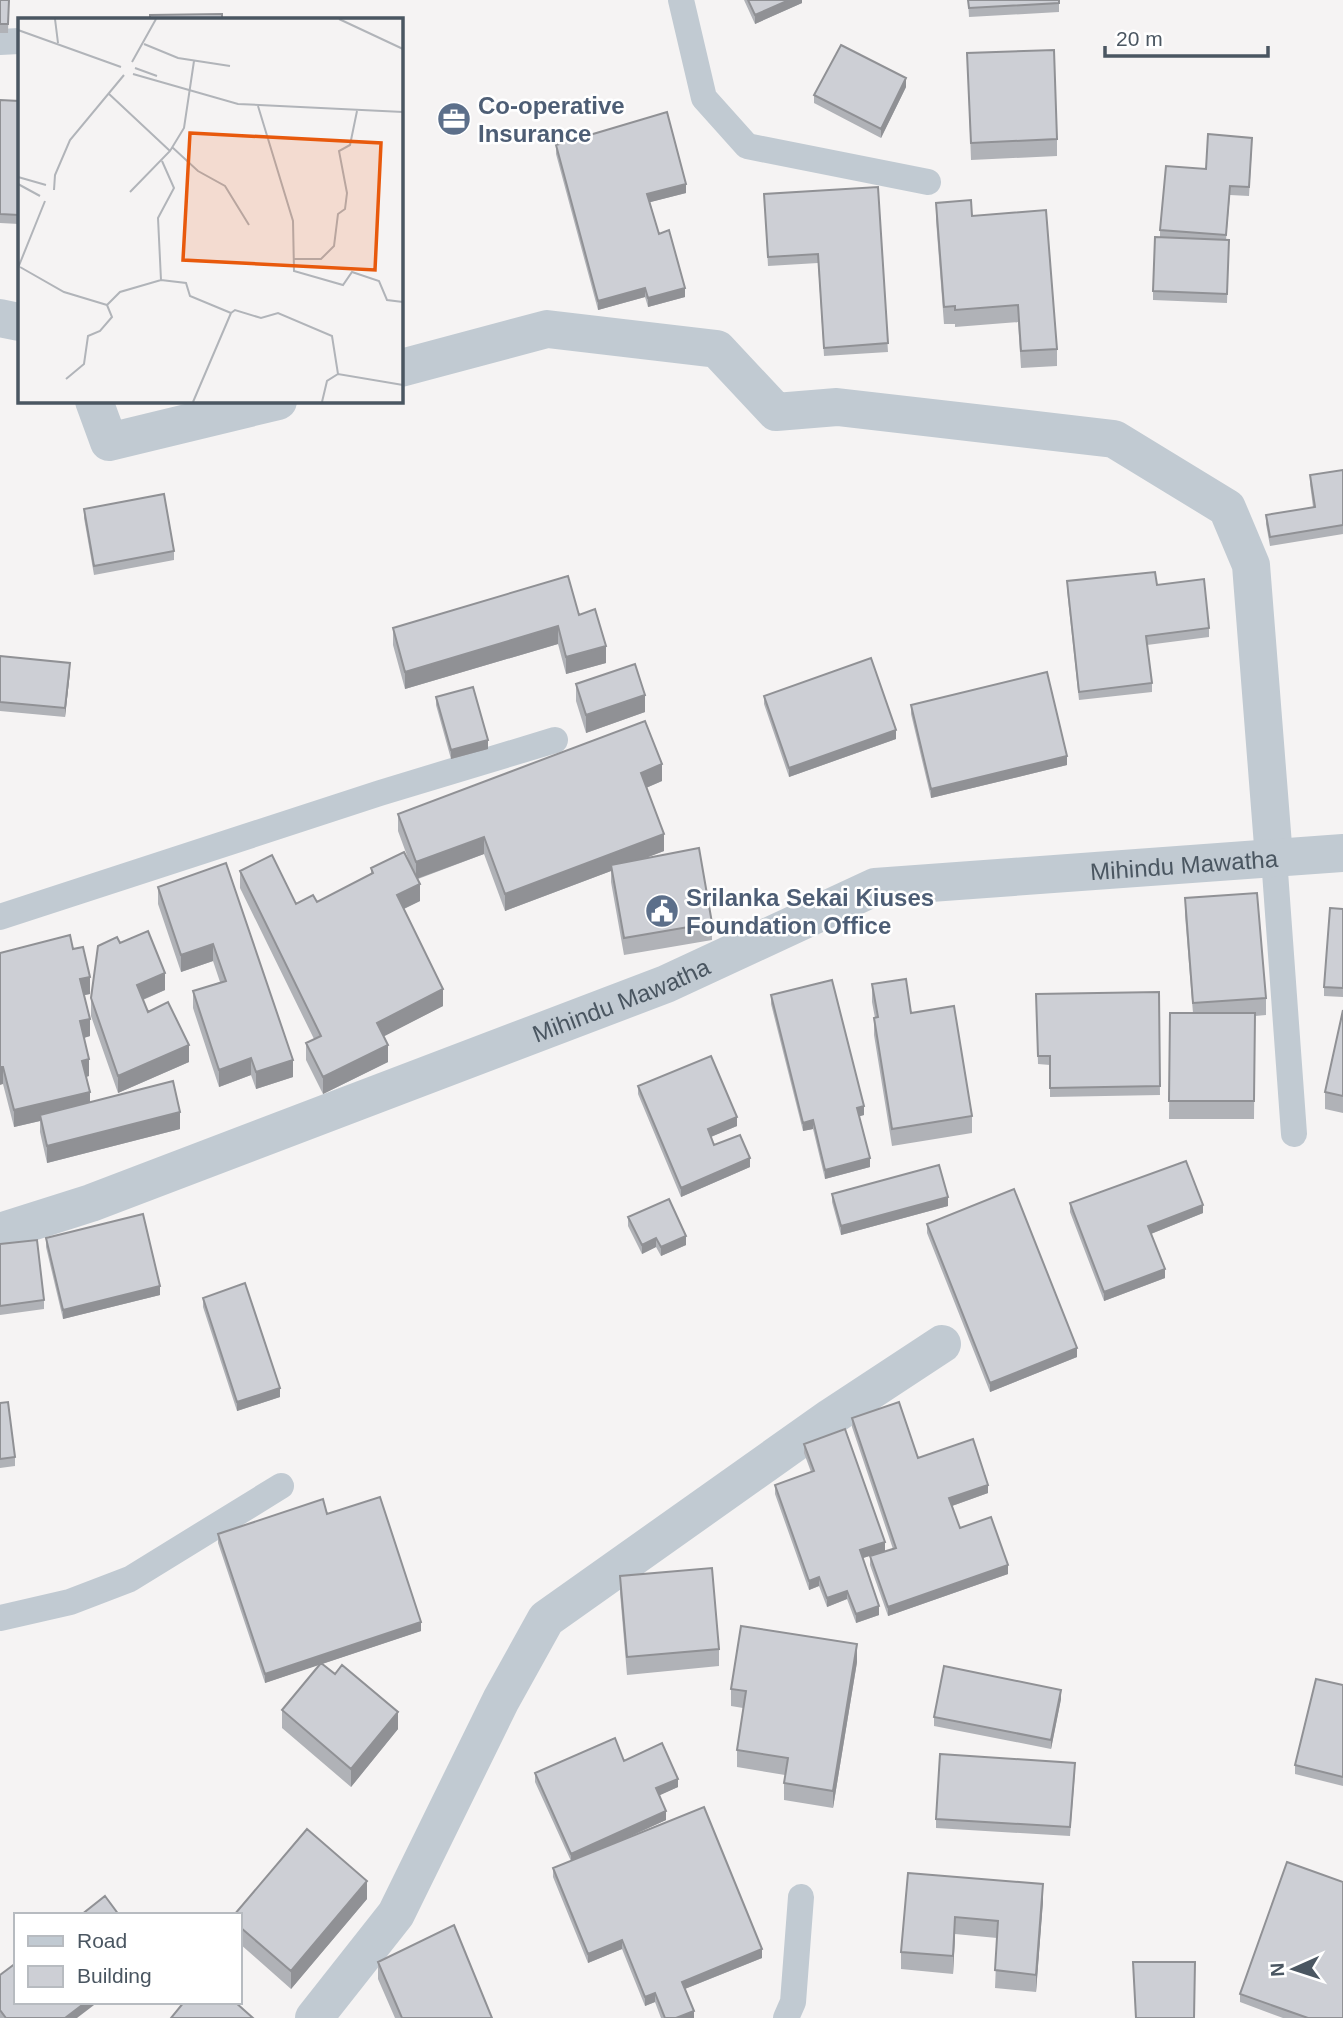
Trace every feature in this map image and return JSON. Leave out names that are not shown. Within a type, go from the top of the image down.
[{"type":"street","points":[[0,318],[18,321]]},
{"type":"street","points":[[402,368],[547,329],[717,349],[776,412],[837,407],[1114,439],[1227,508],[1251,565],[1274,858]]},
{"type":"street","points":[[94,402],[110,442],[274,402]]},
{"type":"street","name":"Mihindu Mawatha","points":[[0,1232],[104,1198],[666,984],[875,887],[1343,853]]},
{"type":"street","points":[[314,2018],[396,1914],[501,1700],[546,1619],[831,1418],[942,1344]]},
{"type":"lane","points":[[681,0],[704,98],[747,146],[928,182]]},
{"type":"lane","points":[[0,42],[18,41]]},
{"type":"lane","points":[[0,917],[380,793],[555,740]]},
{"type":"lane","points":[[1274,858],[1294,1134]]},
{"type":"lane","points":[[0,1618],[70,1602],[130,1579],[281,1486]]},
{"type":"lane","points":[[786,2018],[793,2002],[801,1897]]},
{"type":"building","points":[[0,0],[9,0],[8,24],[0,24]]},
{"type":"building","points":[[748,0],[789,0],[755,15]]},
{"type":"building","points":[[968,0],[1059,0],[1059,3],[969,8]]},
{"type":"building","points":[[222,14],[222,18],[150,18],[150,15]]},
{"type":"building","points":[[841,45],[906,78],[881,129],[814,95]]},
{"type":"building","points":[[1054,50],[1057,139],[971,143],[967,53]]},
{"type":"building","points":[[0,100],[18,101],[18,215],[0,214]]},
{"type":"building","points":[[667,112],[686,184],[647,194],[659,234],[669,230],[685,288],[648,298],[645,288],[598,301],[556,145]]},
{"type":"building","points":[[1208,134],[1252,138],[1249,187],[1230,186],[1226,235],[1160,230],[1166,166],[1206,169]]},
{"type":"building","points":[[878,187],[888,343],[824,348],[818,254],[768,257],[764,194]]},
{"type":"building","points":[[971,200],[972,216],[1046,210],[1057,349],[1021,351],[1018,305],[955,310],[955,306],[944,307],[936,203]]},
{"type":"building","points":[[1155,237],[1229,240],[1227,294],[1153,291]]},
{"type":"building","points":[[1343,470],[1343,525],[1270,537],[1266,515],[1315,507],[1310,475]]},
{"type":"building","points":[[164,494],[174,551],[94,566],[84,509]]},
{"type":"building","points":[[1155,572],[1157,585],[1204,579],[1209,628],[1146,636],[1152,683],[1079,692],[1067,581]]},
{"type":"building","points":[[568,576],[579,615],[595,609],[606,646],[566,657],[558,626],[405,672],[393,628]]},
{"type":"building","points":[[0,656],[70,663],[65,708],[0,702]]},
{"type":"building","points":[[871,658],[896,730],[789,768],[764,696]]},
{"type":"building","points":[[635,664],[645,695],[586,715],[576,684]]},
{"type":"building","points":[[1047,672],[1067,756],[931,789],[911,705]]},
{"type":"building","points":[[473,687],[488,740],[451,750],[436,697]]},
{"type":"building","points":[[645,721],[662,764],[641,773],[664,834],[505,894],[484,837],[416,862],[398,814]]},
{"type":"building","name":"Srilanka Sekai Kiuses Foundation Office","points":[[699,848],[712,923],[624,938],[611,865]]},
{"type":"building","points":[[404,852],[420,884],[397,895],[443,989],[377,1023],[388,1045],[323,1077],[306,1043],[321,1036],[240,871],[272,855],[296,904],[313,895],[317,902],[373,873],[371,868]]},
{"type":"building","points":[[226,863],[293,1060],[256,1072],[251,1058],[219,1070],[193,991],[226,981],[213,944],[181,955],[158,887]]},
{"type":"building","points":[[1257,893],[1266,998],[1193,1003],[1185,898]]},
{"type":"building","points":[[1330,908],[1343,909],[1343,988],[1324,987]]},
{"type":"building","points":[[148,931],[165,973],[137,985],[148,1012],[168,1002],[189,1045],[118,1076],[91,998],[98,946],[117,937],[120,943]]},
{"type":"building","points":[[70,935],[73,949],[83,947],[90,977],[80,979],[90,1019],[80,1021],[89,1059],[82,1061],[90,1092],[14,1110],[3,1067],[0,1067],[0,953]]},
{"type":"building","points":[[906,979],[911,1013],[954,1006],[972,1116],[892,1129],[874,1018],[878,1017],[872,984]]},
{"type":"building","points":[[832,980],[864,1106],[857,1108],[870,1158],[825,1170],[813,1120],[803,1123],[771,995]]},
{"type":"building","points":[[1159,992],[1160,1086],[1050,1088],[1050,1056],[1038,1056],[1036,994]]},
{"type":"building","points":[[1343,1010],[1343,1096],[1325,1092]]},
{"type":"building","points":[[1170,1013],[1255,1013],[1254,1101],[1169,1101]]},
{"type":"building","points":[[711,1056],[737,1117],[708,1129],[714,1145],[740,1135],[750,1158],[681,1188],[638,1086]]},
{"type":"building","points":[[173,1081],[180,1112],[47,1146],[40,1115]]},
{"type":"building","points":[[1186,1161],[1203,1205],[1148,1226],[1165,1269],[1104,1292],[1070,1203]]},
{"type":"building","points":[[939,1165],[948,1197],[841,1226],[832,1194]]},
{"type":"building","points":[[1014,1189],[1077,1348],[990,1383],[927,1224]]},
{"type":"building","points":[[669,1199],[686,1236],[661,1247],[656,1238],[642,1245],[628,1217]]},
{"type":"building","points":[[143,1214],[160,1286],[63,1310],[46,1238]]},
{"type":"building","points":[[37,1240],[44,1300],[0,1306],[0,1244]]},
{"type":"building","points":[[245,1283],[280,1388],[237,1402],[203,1298]]},
{"type":"building","points":[[8,1402],[15,1457],[0,1459],[0,1403]]},
{"type":"building","points":[[899,1402],[918,1458],[973,1439],[988,1485],[949,1498],[960,1528],[991,1517],[1008,1565],[888,1607],[870,1556],[896,1548],[852,1418]]},
{"type":"building","points":[[845,1429],[885,1542],[860,1550],[879,1606],[856,1614],[847,1591],[827,1598],[819,1577],[809,1581],[775,1485],[814,1471],[804,1444]]},
{"type":"building","points":[[380,1497],[421,1622],[265,1674],[218,1534],[323,1499],[327,1514]]},
{"type":"building","points":[[712,1568],[719,1649],[627,1657],[620,1576]]},
{"type":"building","points":[[741,1626],[857,1644],[833,1791],[784,1783],[788,1758],[737,1750],[746,1691],[731,1689]]},
{"type":"building","points":[[321,1663],[335,1674],[342,1665],[398,1712],[351,1769],[282,1710]]},
{"type":"building","points":[[944,1666],[1061,1690],[1051,1740],[934,1717]]},
{"type":"building","points":[[1316,1679],[1343,1685],[1343,1777],[1295,1765]]},
{"type":"building","points":[[615,1738],[624,1761],[662,1743],[678,1779],[656,1788],[666,1811],[571,1854],[535,1773]]},
{"type":"building","points":[[940,1754],[1075,1763],[1070,1827],[936,1819]]},
{"type":"building","points":[[704,1807],[762,1949],[682,1982],[694,2011],[676,2018],[665,2018],[655,1993],[645,1997],[622,1940],[588,1954],[553,1868]]},
{"type":"building","points":[[307,1829],[367,1881],[291,1971],[242,1929],[242,1913],[236,1913]]},
{"type":"building","points":[[1287,1862],[1343,1882],[1343,2018],[1308,2018],[1240,1994]]},
{"type":"building","points":[[908,1873],[1043,1884],[1036,1975],[995,1970],[998,1921],[955,1917],[953,1956],[901,1952]]},
{"type":"building","points":[[105,1896],[118,1913],[84,1913]]},
{"type":"building","points":[[454,1925],[492,2018],[402,2018],[378,1962]]},
{"type":"building","points":[[1133,1962],[1195,1962],[1194,2018],[1136,2018]]},
{"type":"building","points":[[14,1964],[14,2004],[83,2004],[65,2018],[6,2018],[0,2010],[0,1975]]},
{"type":"building","points":[[182,2004],[237,2004],[253,2018],[171,2018]]},
{"type":"place","name":"Co-operative Insurance","points":[[454,119]]},
{"type":"place","name":"Srilanka Sekai Kiuses Foundation Office","points":[[662,911]]}]
